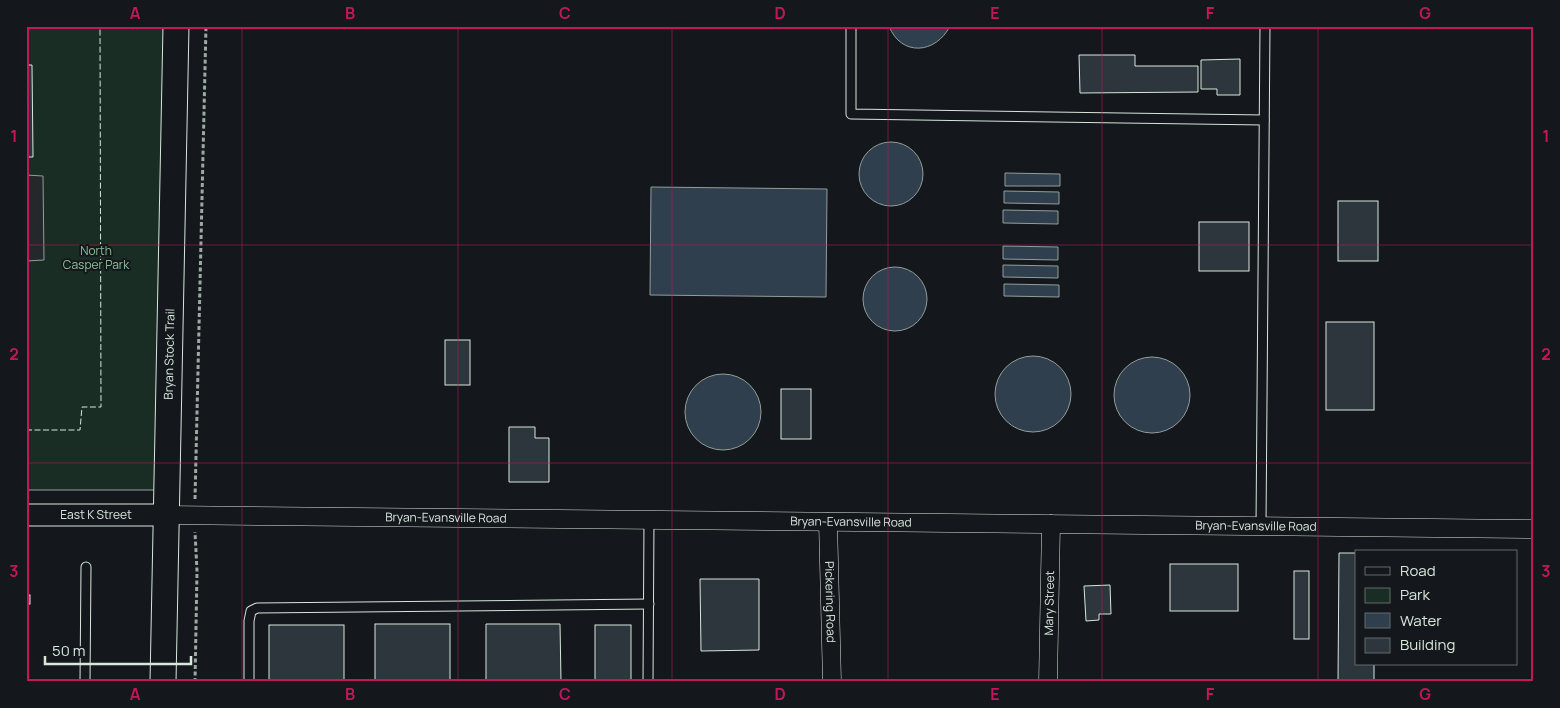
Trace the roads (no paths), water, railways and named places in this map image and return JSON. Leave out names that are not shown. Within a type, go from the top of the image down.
[{"type":"main road","name":"Bryan Stock Trail","points":[[163,682],[176,26]]},
{"type":"street","name":"East K Street","points":[[26,515],[167,515]]},
{"type":"street","name":"Bryan-Evansville Road","points":[[167,515],[1534,529]]},
{"type":"street","name":"Pickering Road","points":[[828,522],[832,682]]},
{"type":"street","name":"Mary Street","points":[[1048,682],[1051,524]]},
{"type":"lane","points":[[851,26],[851,114],[1264,120]]},
{"type":"lane","points":[[1261,526],[1264,26]]},
{"type":"lane","points":[[648,682],[649,520]]},
{"type":"lane","points":[[85,682],[86,567]]},
{"type":"lane","points":[[249,682],[249,621],[251,611],[257,608],[649,604]]},
{"type":"water","points":[[889,26],[950,26],[936,42],[919,48],[910,47],[902,43],[894,36]]},
{"type":"water","points":[[891,142],[909,147],[914,151],[918,156],[923,174],[918,192],[914,197],[909,201],[891,206],[873,201],[868,197],[864,192],[859,174],[864,156],[868,151],[873,147]]},
{"type":"water","points":[[1005,173],[1060,174],[1060,186],[1005,186]]},
{"type":"water","points":[[651,187],[827,189],[826,297],[650,295]]},
{"type":"water","points":[[1004,191],[1059,192],[1059,204],[1004,203]]},
{"type":"water","points":[[1003,210],[1058,211],[1058,224],[1003,223]]},
{"type":"water","points":[[1003,246],[1058,247],[1058,260],[1003,259]]},
{"type":"water","points":[[1003,265],[1058,266],[1058,278],[1003,277]]},
{"type":"water","points":[[895,267],[913,272],[918,276],[922,281],[927,299],[922,317],[918,322],[913,326],[895,331],[877,326],[872,322],[868,317],[863,299],[868,281],[872,276],[877,272]]},
{"type":"water","points":[[1004,284],[1059,285],[1059,297],[1004,296]]},
{"type":"water","points":[[1041,356],[1054,362],[1065,373],[1071,386],[1069,409],[1054,426],[1041,432],[1025,432],[1012,426],[997,409],[995,386],[1001,373],[1018,358]]},
{"type":"water","points":[[1145,357],[1159,357],[1173,363],[1184,374],[1188,380],[1190,395],[1188,410],[1179,422],[1167,431],[1145,433],[1131,427],[1120,416],[1114,402],[1114,388],[1120,374],[1131,363]]},
{"type":"water","points":[[731,374],[744,380],[755,391],[761,404],[759,427],[744,444],[731,450],[715,450],[702,444],[687,427],[685,404],[691,391],[708,376]]},
{"type":"park label","name":"North Casper Park","points":[[96,258]]}]
